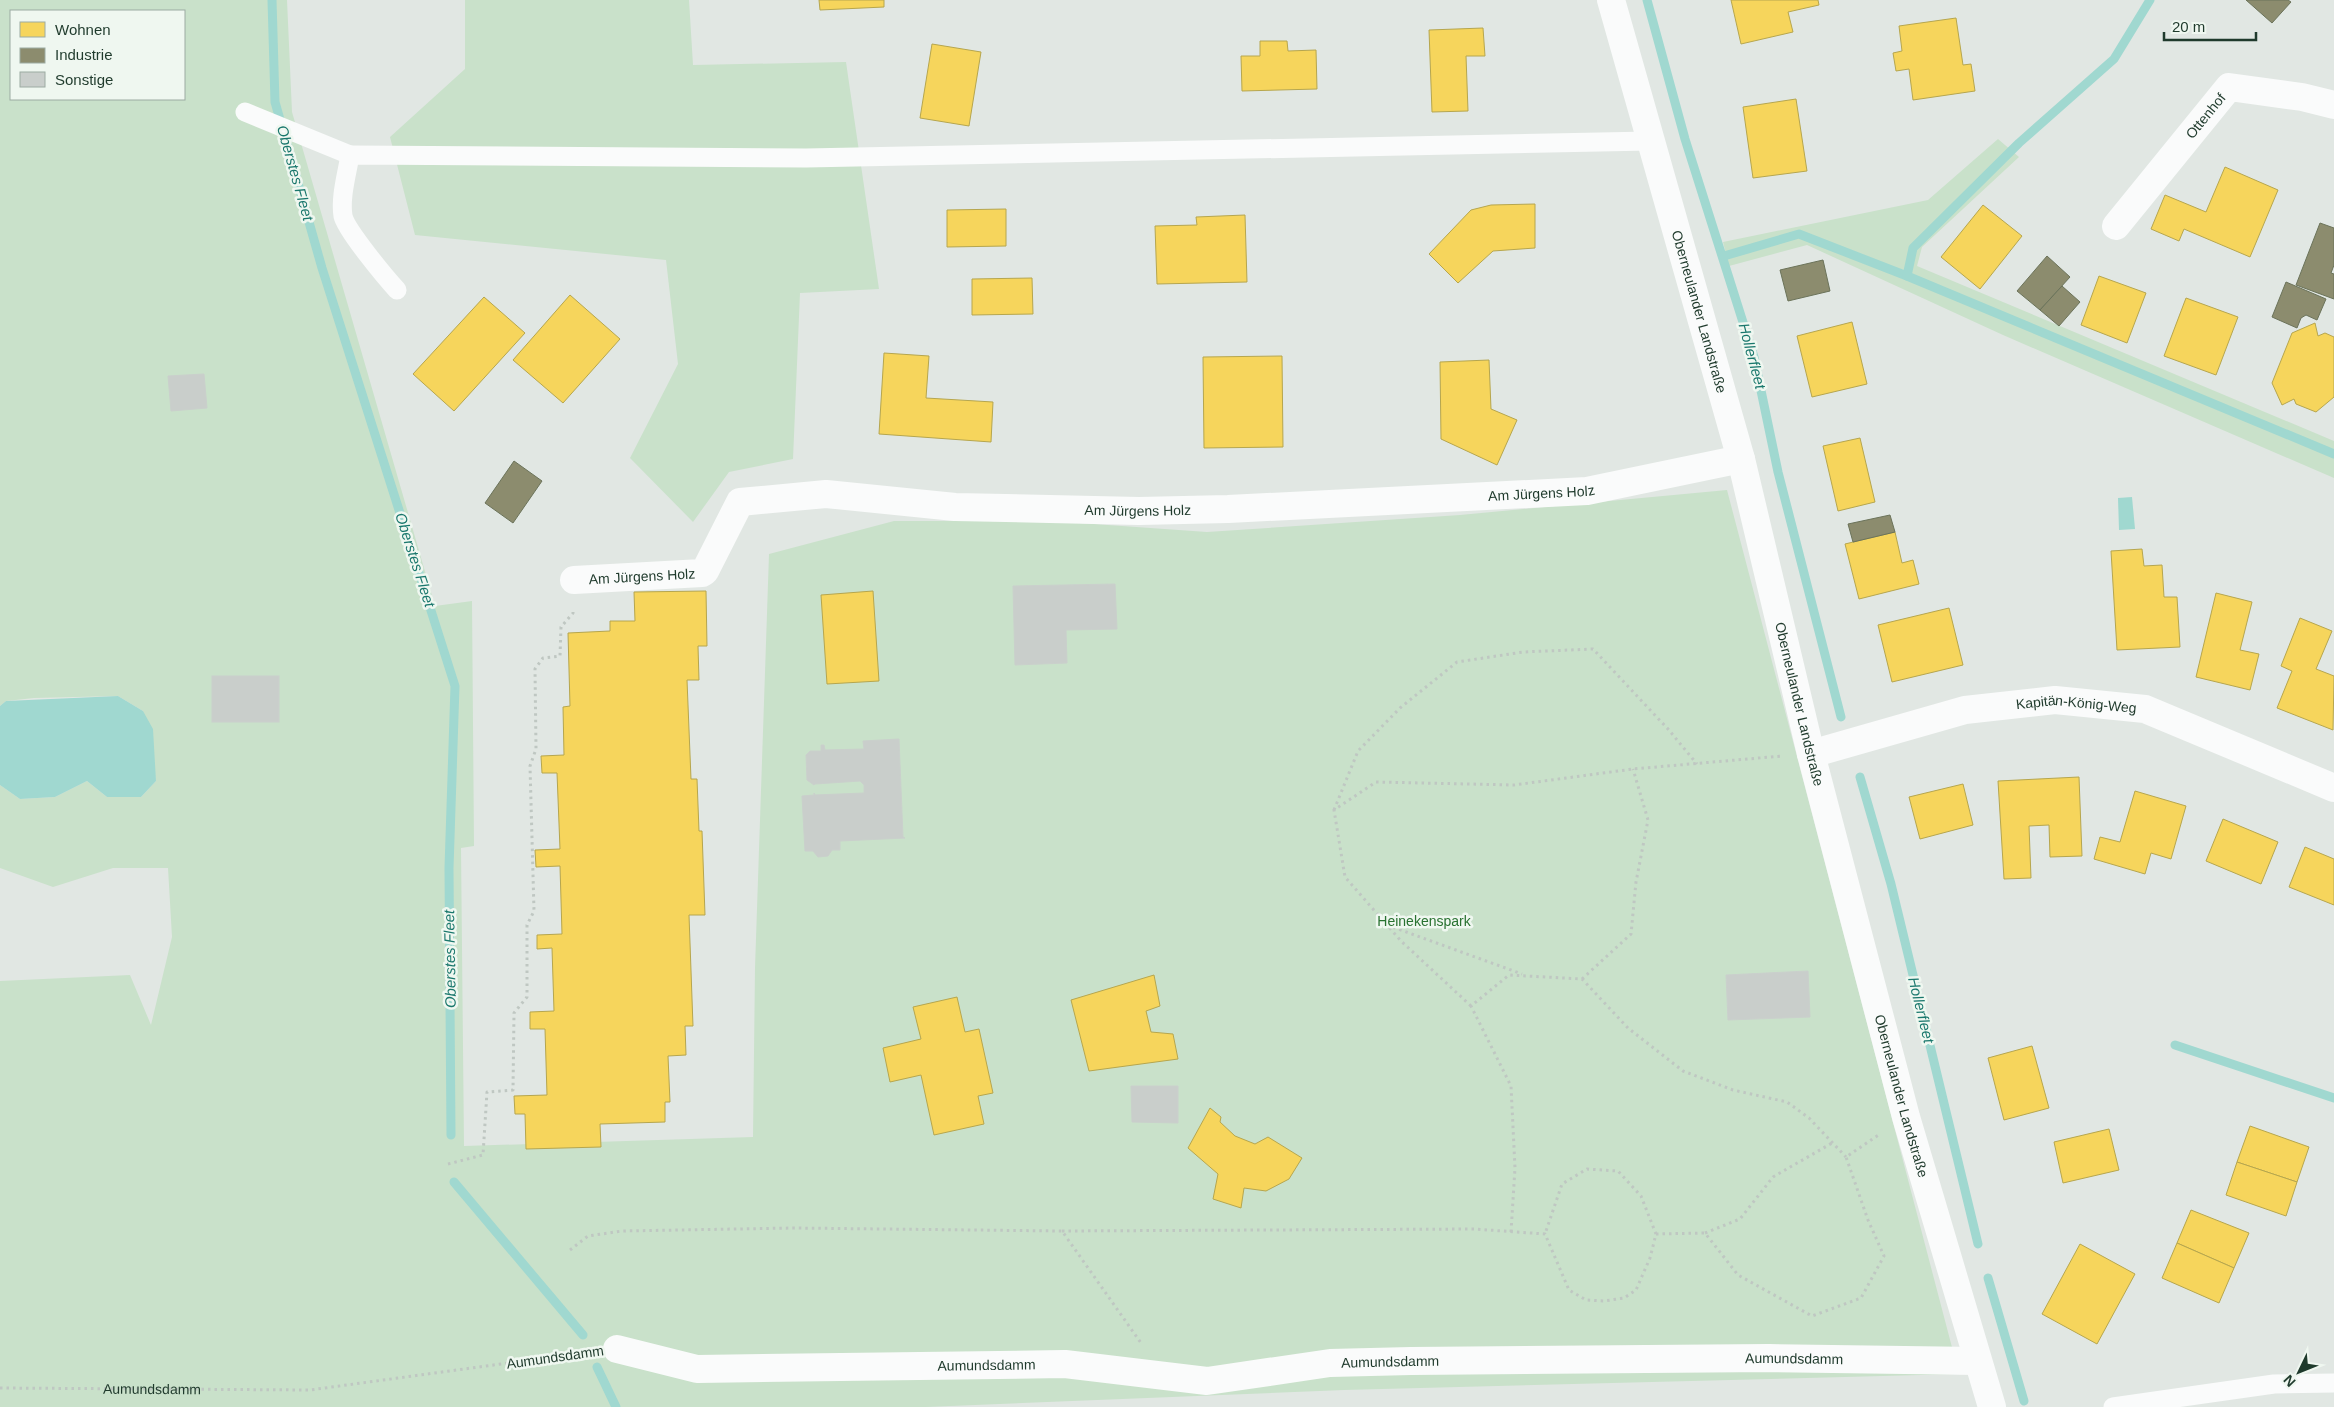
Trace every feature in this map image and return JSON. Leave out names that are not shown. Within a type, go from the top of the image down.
[{"type":"street","name":"Oberneulander Landstraße","points":[[1611,0],[1741,458],[1811,754],[1906,1117],[1992,1407]]},
{"type":"street","name":"Ottenhof","points":[[2116,226],[2229,87],[2302,97],[2334,105]]},
{"type":"street","name":"Am Jürgens Holz","points":[[574,580],[702,573],[705,571],[740,502],[792,496],[826,494],[955,507],[1139,511],[1228,508],[1587,491],[1741,458]]},
{"type":"street","name":"Kapitän-König-Weg","points":[[1811,754],[1965,710],[2055,700],[2145,709],[2334,788]]},
{"type":"street","name":"Aumundsdamm","points":[[617,1349],[697,1370],[1065,1364],[1207,1381],[1330,1363],[1769,1358],[1978,1361]]},
{"type":"lane","points":[[244,112],[350,155],[806,158],[1650,141]]},
{"type":"lane","points":[[350,155],[345,183],[343,217],[374,264],[397,290]]},
{"type":"lane","points":[[2113,1407],[2274,1384],[2334,1383]]},
{"type":"path","points":[[448,1164],[483,1155],[486,1092],[513,1090],[514,1014],[527,997],[527,925],[534,911],[530,766],[536,749],[535,669],[543,658],[560,656],[561,627],[573,613],[574,580]]},
{"type":"path","points":[[1512,1232],[1515,1168],[1511,1086],[1471,1006],[1387,925],[1345,877],[1334,810],[1358,751],[1400,708],[1457,662],[1524,652],[1593,649],[1668,728],[1697,764]]},
{"type":"path","points":[[1334,810],[1376,782],[1514,785],[1632,769],[1811,754]]},
{"type":"path","points":[[1582,979],[1631,934],[1636,882],[1648,820],[1632,769]]},
{"type":"path","points":[[1387,925],[1527,976]]},
{"type":"path","points":[[1471,1006],[1509,975],[1582,979],[1628,1028],[1683,1072],[1733,1090],[1787,1102],[1809,1118],[1846,1157],[1868,1220],[1884,1256],[1861,1298],[1812,1316],[1738,1275],[1705,1232]]},
{"type":"path","points":[[1846,1157],[1906,1117]]},
{"type":"path","points":[[1656,1234],[1705,1232],[1740,1219],[1773,1177],[1832,1143]]},
{"type":"path","points":[[1587,1169],[1618,1171],[1641,1196],[1656,1234],[1650,1258],[1636,1290],[1624,1298],[1604,1301],[1586,1300],[1569,1290],[1545,1234],[1562,1184],[1587,1169]]},
{"type":"path","points":[[570,1250],[588,1236],[622,1230],[804,1228],[1062,1231],[1416,1229],[1545,1234]]},
{"type":"path","points":[[1062,1231],[1164,1375]]},
{"type":"path","name":"Aumundsdamm","points":[[0,1388],[310,1390],[617,1349]]},
{"type":"green space","name":"Heinekenspark","points":[[0,0],[287,0],[292,112],[435,606],[472,601],[474,846],[461,848],[464,1146],[753,1137],[755,968],[769,554],[894,521],[1051,521],[1207,532],[1460,515],[1727,490],[1959,1374],[1344,1390],[926,1407],[0,1407],[0,981],[130,975],[151,1025],[172,937],[168,868],[113,868],[53,887],[0,868],[0,785],[20,799],[55,797],[87,781],[107,797],[141,797],[156,781],[143,711],[118,696],[34,698],[6,701],[0,706]]},
{"type":"green space","points":[[465,0],[689,0],[693,65],[846,62],[879,289],[800,293],[793,459],[729,472],[693,522],[630,458],[678,364],[666,260],[415,235],[390,137],[465,69]]},
{"type":"green space","points":[[1998,139],[2019,157],[1922,247],[1917,266],[2334,441],[2334,478],[2003,335],[1807,245],[1729,266],[1723,242],[1928,200]]},
{"type":"water","points":[[2132,497],[2135,529],[2119,530],[2118,498]]},
{"type":"water","points":[[118,696],[143,711],[153,729],[156,781],[141,797],[107,797],[87,781],[55,797],[20,799],[0,785],[0,706],[6,701]]},
{"type":"building: Wohnen","points":[[819,0],[884,0],[884,7],[820,10]]},
{"type":"building: Wohnen","points":[[1731,0],[1818,0],[1819,5],[1788,12],[1793,32],[1741,44]]},
{"type":"building: Wohnen","points":[[1956,18],[1963,65],[1971,64],[1975,91],[1913,100],[1909,69],[1896,71],[1893,53],[1902,51],[1899,26]]},
{"type":"building: Wohnen","points":[[1483,28],[1485,56],[1466,56],[1468,111],[1432,112],[1429,30]]},
{"type":"building: Wohnen","points":[[1260,41],[1287,41],[1288,51],[1316,50],[1317,89],[1242,91],[1241,56],[1260,56]]},
{"type":"building: Wohnen","points":[[932,44],[981,52],[969,126],[920,118]]},
{"type":"building: Wohnen","points":[[1796,99],[1807,171],[1753,178],[1743,107]]},
{"type":"building: Wohnen","points":[[2225,167],[2278,190],[2250,257],[2184,229],[2179,241],[2151,229],[2165,195],[2206,212]]},
{"type":"building: Wohnen","points":[[1535,204],[1535,248],[1493,251],[1458,283],[1429,254],[1471,210],[1491,205]]},
{"type":"building: Wohnen","points":[[1983,205],[2022,236],[1980,289],[1941,257]]},
{"type":"building: Wohnen","points":[[1006,209],[1006,246],[947,247],[947,210]]},
{"type":"building: Wohnen","points":[[1245,215],[1247,282],[1157,284],[1155,226],[1197,225],[1196,217]]},
{"type":"building: Wohnen","points":[[2099,276],[2146,293],[2127,343],[2081,325]]},
{"type":"building: Wohnen","points":[[1032,278],[1033,314],[972,315],[972,279]]},
{"type":"building: Wohnen","points":[[570,295],[620,339],[563,403],[513,360]]},
{"type":"building: Wohnen","points":[[484,297],[525,333],[454,411],[413,374]]},
{"type":"building: Wohnen","points":[[2186,298],[2238,317],[2216,375],[2164,356]]},
{"type":"building: Wohnen","points":[[1852,322],[1867,384],[1812,397],[1797,336]]},
{"type":"building: Wohnen","points":[[2315,323],[2318,336],[2325,333],[2334,337],[2334,397],[2316,412],[2296,404],[2294,399],[2282,405],[2272,383],[2292,333]]},
{"type":"building: Wohnen","points":[[884,353],[929,356],[926,398],[993,402],[991,442],[879,434]]},
{"type":"building: Wohnen","points":[[1282,356],[1283,447],[1204,448],[1203,357]]},
{"type":"building: Wohnen","points":[[1489,360],[1491,409],[1517,420],[1497,465],[1441,439],[1440,362]]},
{"type":"building: Wohnen","points":[[1860,438],[1875,502],[1838,511],[1823,446]]},
{"type":"building: Wohnen","points":[[1895,532],[1902,563],[1913,560],[1919,584],[1859,599],[1845,544]]},
{"type":"building: Wohnen","points":[[2142,549],[2144,566],[2162,565],[2164,597],[2177,597],[2180,647],[2117,650],[2111,551]]},
{"type":"building: Wohnen","points":[[706,591],[707,646],[698,646],[699,680],[687,680],[691,779],[697,779],[699,831],[702,831],[705,915],[689,915],[693,1026],[685,1026],[686,1055],[668,1056],[670,1102],[665,1102],[665,1122],[600,1124],[601,1147],[526,1149],[525,1114],[515,1114],[514,1096],[547,1095],[545,1029],[530,1029],[530,1012],[554,1011],[552,948],[537,949],[537,935],[562,934],[560,866],[536,867],[535,850],[560,849],[557,773],[542,773],[541,756],[564,755],[563,707],[570,706],[568,633],[610,631],[610,621],[635,621],[634,592]]},
{"type":"building: Wohnen","points":[[873,591],[879,681],[827,684],[821,595]]},
{"type":"building: Wohnen","points":[[2216,593],[2252,602],[2240,650],[2259,654],[2250,690],[2196,677]]},
{"type":"building: Wohnen","points":[[1949,608],[1963,665],[1892,682],[1878,625]]},
{"type":"building: Wohnen","points":[[2300,618],[2332,631],[2316,669],[2334,676],[2333,730],[2277,708],[2292,671],[2281,666]]},
{"type":"building: Wohnen","points":[[2079,777],[2082,856],[2050,857],[2049,825],[2029,826],[2031,878],[2004,879],[1998,781]]},
{"type":"building: Wohnen","points":[[1963,784],[1973,825],[1920,839],[1909,797]]},
{"type":"building: Wohnen","points":[[2135,791],[2186,806],[2171,859],[2151,853],[2145,874],[2094,859],[2100,837],[2120,842]]},
{"type":"building: Wohnen","points":[[2223,819],[2278,842],[2261,884],[2206,861]]},
{"type":"building: Wohnen","points":[[2305,847],[2334,859],[2334,905],[2289,887]]},
{"type":"building: Wohnen","points":[[1154,975],[1160,1006],[1146,1011],[1151,1032],[1173,1034],[1178,1059],[1089,1071],[1071,1000]]},
{"type":"building: Wohnen","points":[[957,997],[965,1032],[979,1029],[993,1093],[978,1096],[984,1124],[934,1135],[921,1075],[890,1082],[883,1048],[921,1039],[913,1007]]},
{"type":"building: Wohnen","points":[[2032,1046],[2049,1108],[2004,1120],[1988,1058]]},
{"type":"building: Wohnen","points":[[1210,1108],[1221,1117],[1220,1122],[1235,1136],[1255,1144],[1268,1137],[1302,1158],[1289,1179],[1266,1191],[1244,1188],[1241,1208],[1213,1199],[1218,1174],[1188,1148]]},
{"type":"building: Wohnen","points":[[2250,1126],[2309,1147],[2297,1182],[2237,1162]]},
{"type":"building: Wohnen","points":[[2109,1129],[2119,1170],[2063,1183],[2054,1142]]},
{"type":"building: Wohnen","points":[[2237,1162],[2297,1182],[2286,1216],[2226,1195]]},
{"type":"building: Wohnen","points":[[2191,1210],[2249,1233],[2234,1268],[2177,1243]]},
{"type":"building: Wohnen","points":[[2177,1243],[2234,1268],[2219,1303],[2162,1278]]},
{"type":"building: Wohnen","points":[[2080,1244],[2135,1274],[2097,1344],[2042,1314]]},
{"type":"building: Industrie","points":[[2246,0],[2288,0],[2291,2],[2272,23]]},
{"type":"building: Industrie","points":[[2320,223],[2334,228],[2334,265],[2331,273],[2334,274],[2334,299],[2296,285]]},
{"type":"building: Industrie","points":[[2047,256],[2070,277],[2040,310],[2017,291]]},
{"type":"building: Industrie","points":[[1823,260],[1830,291],[1788,301],[1780,270]]},
{"type":"building: Industrie","points":[[2286,282],[2326,299],[2317,320],[2306,315],[2301,318],[2297,328],[2272,317]]},
{"type":"building: Industrie","points":[[2062,286],[2080,302],[2059,326],[2040,310]]},
{"type":"building: Industrie","points":[[514,461],[542,481],[513,523],[485,503]]},
{"type":"building: Industrie","points":[[1890,515],[1895,532],[1853,542],[1848,524]]},
{"type":"building: Sonstige","points":[[204,374],[207,408],[171,411],[168,376]]},
{"type":"building: Sonstige","points":[[1115,584],[1117,629],[1066,630],[1067,663],[1015,665],[1013,586]]},
{"type":"building: Sonstige","points":[[212,676],[279,676],[279,722],[212,722]]},
{"type":"building: Sonstige","points":[[899,739],[903,837],[905,838],[840,841],[840,850],[832,850],[828,856],[818,857],[813,851],[805,851],[802,796],[814,795],[814,793],[815,795],[864,793],[864,785],[860,781],[814,785],[807,780],[806,755],[810,751],[821,751],[821,745],[824,745],[825,750],[864,749],[863,741]]},
{"type":"building: Sonstige","points":[[1808,971],[1810,1017],[1728,1020],[1726,975]]},
{"type":"building: Sonstige","points":[[1131,1086],[1178,1086],[1178,1123],[1132,1122]]},
{"type":"waterway","name":"Oberstes Fleet","points":[[272,0],[275,102],[322,268],[455,686],[449,868],[451,1135]]},
{"type":"waterway","name":"Hollerfleet","points":[[1647,0],[1685,139],[1754,357],[1778,472],[1841,717]]},
{"type":"waterway","points":[[1907,276],[1913,248],[2019,143],[2114,59],[2150,0]]},
{"type":"waterway","points":[[1724,256],[1799,234],[1907,276],[2334,454]]},
{"type":"waterway","name":"Hollerfleet","points":[[1860,777],[1891,884],[1978,1244]]},
{"type":"waterway","points":[[2175,1045],[2334,1098]]},
{"type":"waterway","name":"Oberstes Fleet","points":[[454,1182],[583,1335]]},
{"type":"waterway","name":"Hollerfleet","points":[[1988,1278],[2024,1401]]},
{"type":"waterway","name":"Oberstes Fleet","points":[[597,1367],[616,1407]]}]
